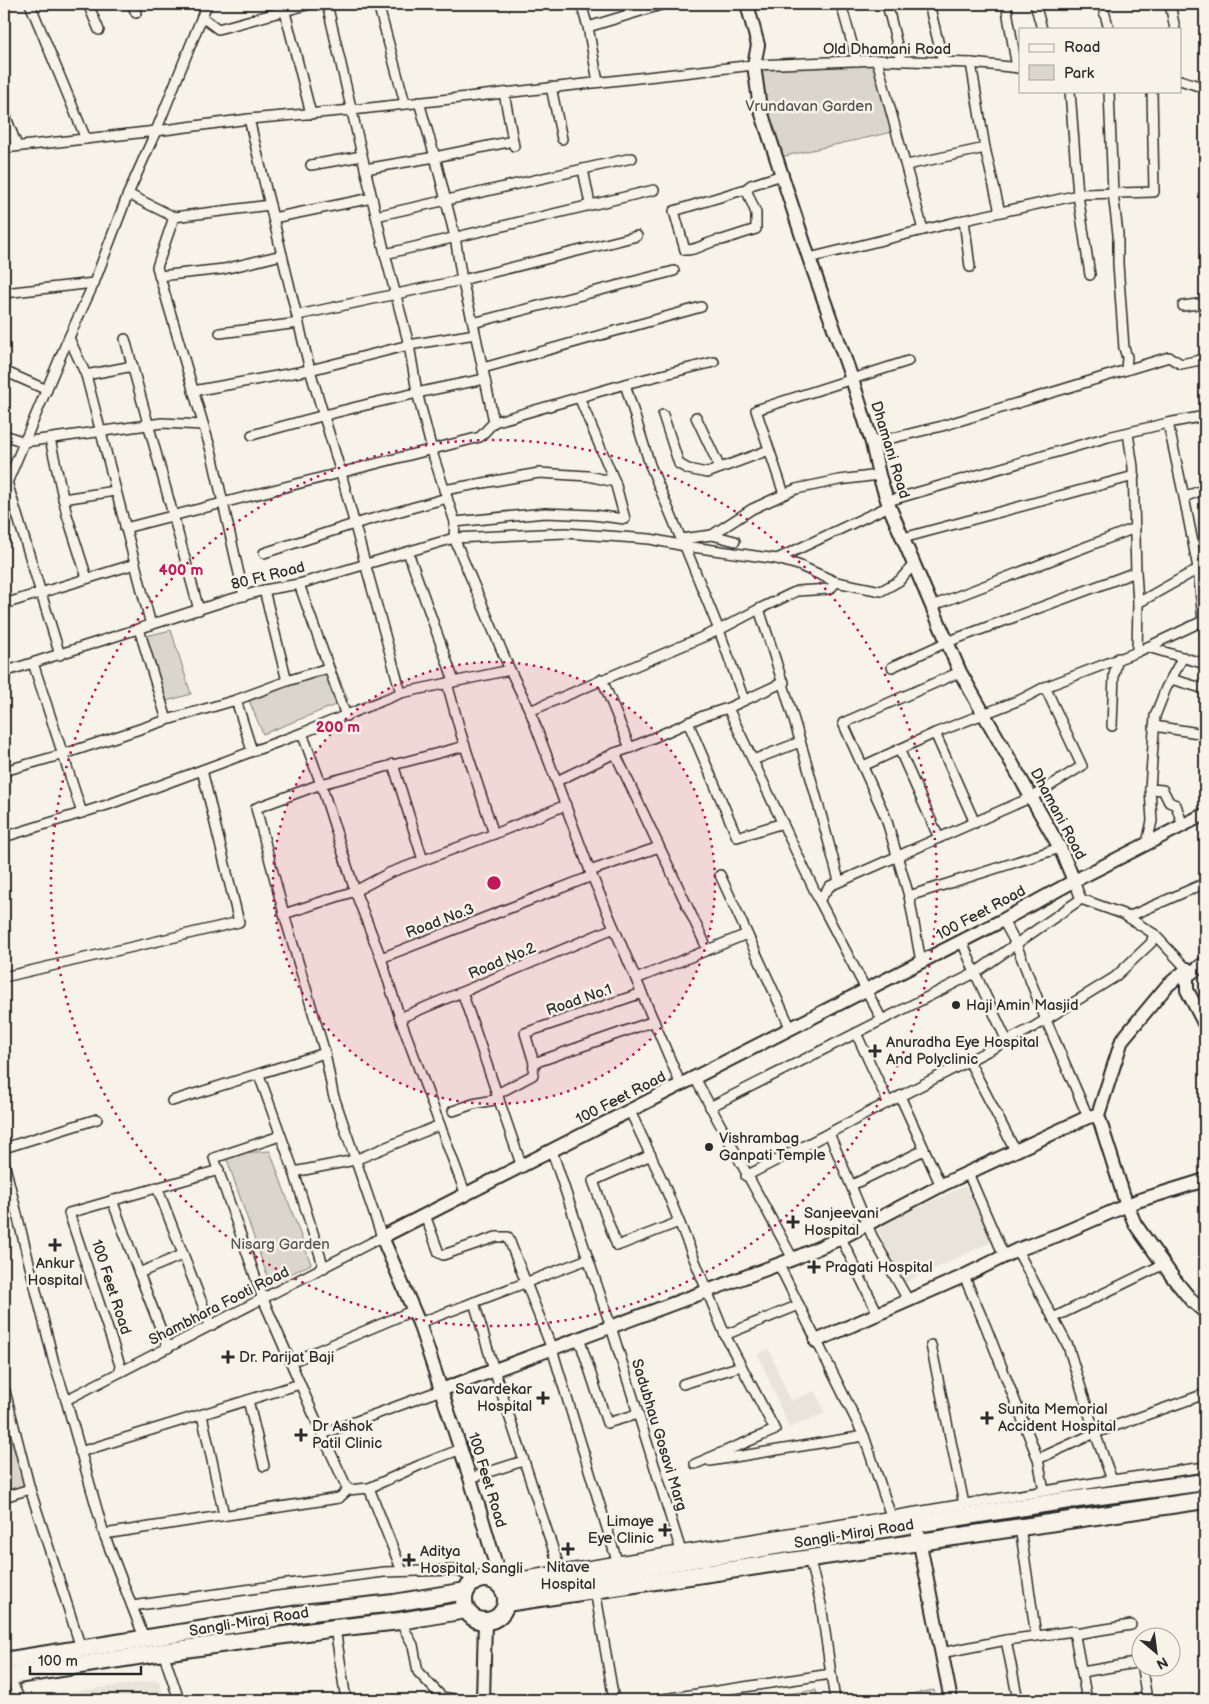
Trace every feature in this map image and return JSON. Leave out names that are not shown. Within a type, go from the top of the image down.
[{"type":"highway","name":"Sangli-Miraj Road","points":[[504,1591],[1063,1501],[1205,1482]]},
{"type":"highway","name":"Sangli-Miraj Road","points":[[504,1591],[595,1590],[1205,1500]]},
{"type":"highway","points":[[479,1580],[493,1580],[504,1591],[500,1616],[494,1620],[485,1622],[473,1619],[466,1610],[463,1601],[466,1591],[472,1583],[479,1580]]},
{"type":"highway","name":"Sangli-Miraj Road","points":[[4,1661],[312,1612],[394,1603],[466,1591]]},
{"type":"highway","name":"Sangli-Miraj Road","points":[[6,1677],[157,1653],[335,1628],[400,1621],[466,1610]]},
{"type":"main road","name":"Dhamani Road","points":[[747,4],[758,44],[754,65],[760,108],[809,258],[852,379],[872,443],[879,476],[889,504],[960,672],[1060,848],[1074,881]]},
{"type":"main road","name":"100 Feet Road","points":[[504,1591],[461,1449],[419,1323],[412,1311],[382,1237],[1004,920],[1074,881],[1205,814]]},
{"type":"main road","points":[[1187,969],[1192,973],[1205,963]]},
{"type":"main road","points":[[1187,969],[1187,990],[1205,1025]]},
{"type":"main road","points":[[1187,969],[1167,986],[1122,1040],[1093,1116],[1135,1224],[1191,1300],[1205,1312]]},
{"type":"main road","points":[[441,1390],[793,1260],[841,1238],[968,1173],[1093,1116]]},
{"type":"main road","points":[[816,1341],[964,1276],[1017,1250],[1058,1235],[1127,1205],[1205,1180]]},
{"type":"main road","points":[[916,1524],[951,1700]]},
{"type":"main road","points":[[479,1699],[485,1622]]},
{"type":"street","points":[[30,4],[86,139]]},
{"type":"street","points":[[88,4],[99,30]]},
{"type":"street","points":[[132,4],[136,13]]},
{"type":"street","points":[[60,655],[5,486],[94,284],[128,194],[156,131],[207,4]]},
{"type":"street","points":[[202,17],[218,29],[283,7],[310,4]]},
{"type":"street","points":[[327,4],[385,254],[409,345],[417,392],[431,448],[455,522],[454,538],[510,670],[530,711],[591,873],[681,1085]]},
{"type":"street","points":[[378,4],[405,104]]},
{"type":"street","points":[[581,4],[588,27],[598,82]]},
{"type":"street","points":[[588,27],[664,4]]},
{"type":"street","points":[[841,4],[857,61]]},
{"type":"street","points":[[887,4],[901,61]]},
{"type":"street","points":[[929,4],[943,62]]},
{"type":"street","points":[[1006,4],[1019,68]]},
{"type":"street","points":[[1035,4],[1042,28]]},
{"type":"street","points":[[1102,4],[1108,28]]},
{"type":"street","points":[[1170,4],[1175,28]]},
{"type":"street","points":[[283,7],[311,114]]},
{"type":"street","points":[[877,60],[907,165],[923,230]]},
{"type":"street","name":"Old Dhamani Road","points":[[4,148],[249,119],[352,110],[754,65],[877,60],[971,63],[1019,68]]},
{"type":"street","points":[[971,63],[985,148],[1000,212]]},
{"type":"street","points":[[1182,81],[1205,88]]},
{"type":"street","points":[[551,87],[562,139]]},
{"type":"street","points":[[365,169],[513,144],[504,92]]},
{"type":"street","points":[[1070,92],[1078,195],[1090,276]]},
{"type":"street","points":[[1109,92],[1113,193],[1118,234],[1122,330],[1127,356],[1126,370]]},
{"type":"street","points":[[809,258],[964,220],[1078,195],[1154,192],[1152,92]]},
{"type":"street","points":[[419,102],[455,237],[462,280],[494,422]]},
{"type":"street","points":[[4,112],[17,146]]},
{"type":"street","points":[[249,119],[310,370],[341,473],[401,694]]},
{"type":"street","points":[[907,165],[985,148]]},
{"type":"street","points":[[311,165],[362,156]]},
{"type":"street","points":[[376,216],[632,158]]},
{"type":"street","points":[[583,169],[590,204]]},
{"type":"street","points":[[746,188],[674,211],[685,250],[756,229],[756,213],[746,188],[782,175]]},
{"type":"street","points":[[385,254],[654,190]]},
{"type":"street","points":[[128,194],[174,217],[270,205]]},
{"type":"street","points":[[273,218],[372,198]]},
{"type":"street","points":[[174,217],[157,267],[204,425],[244,596]]},
{"type":"street","points":[[964,220],[970,267]]},
{"type":"street","points":[[220,333],[298,320],[638,236]]},
{"type":"street","points":[[159,276],[224,269],[282,256]]},
{"type":"street","points":[[473,323],[674,271]]},
{"type":"street","points":[[4,293],[94,284]]},
{"type":"street","points":[[1183,306],[1205,303]]},
{"type":"street","points":[[482,368],[701,307]]},
{"type":"street","points":[[193,391],[310,370],[409,345],[475,334]]},
{"type":"street","points":[[69,338],[86,375],[99,432],[151,625]]},
{"type":"street","points":[[125,339],[198,610]]},
{"type":"street","points":[[872,443],[942,426],[1169,357],[1180,364],[1205,359]]},
{"type":"street","points":[[125,528],[431,448],[480,437],[494,422],[625,384],[714,362]]},
{"type":"street","points":[[784,494],[756,410],[908,362]]},
{"type":"street","points":[[86,375],[133,366]]},
{"type":"street","points":[[4,371],[47,390]]},
{"type":"street","points":[[252,435],[417,392],[485,379]]},
{"type":"street","points":[[625,384],[650,465],[719,630],[744,700]]},
{"type":"street","points":[[455,522],[545,513],[593,515],[625,519],[615,482],[579,397]]},
{"type":"street","points":[[663,415],[679,464],[688,469],[707,473],[769,450]]},
{"type":"street","points":[[696,417],[720,468]]},
{"type":"street","points":[[777,559],[889,504],[1128,433],[1168,423],[1204,419]]},
{"type":"street","points":[[4,435],[24,442],[162,423],[204,425]]},
{"type":"street","points":[[862,766],[935,733],[1022,699],[1045,687],[1137,652],[1204,620],[1201,566],[1168,423]]},
{"type":"street","points":[[1128,433],[1134,476],[1138,603],[1137,652]]},
{"type":"street","points":[[50,439],[63,499],[87,578]]},
{"type":"street","points":[[264,553],[446,494],[539,473],[588,476],[615,482]]},
{"type":"street","points":[[683,542],[712,535],[752,509],[796,488],[839,480],[879,476]]},
{"type":"street","points":[[903,538],[1134,476]]},
{"type":"street","points":[[1184,497],[1205,489]]},
{"type":"street","points":[[63,499],[115,492]]},
{"type":"street","points":[[932,606],[1135,528]]},
{"type":"street","name":"80 Ft Road","points":[[4,672],[264,590],[299,584],[364,563],[454,538],[565,533],[683,542],[777,559],[798,565],[836,582],[881,591],[899,581],[914,564]]},
{"type":"street","points":[[712,535],[735,541]]},
{"type":"street","points":[[408,552],[450,682],[465,746],[494,834]]},
{"type":"street","points":[[4,604],[135,564]]},
{"type":"street","points":[[1138,603],[1201,566]]},
{"type":"street","points":[[892,667],[947,642],[1136,572]]},
{"type":"street","points":[[530,711],[719,630],[797,592],[830,589],[836,582]]},
{"type":"street","points":[[299,584],[346,716]]},
{"type":"street","points":[[264,590],[287,682]]},
{"type":"street","points":[[759,609],[784,682],[840,881]]},
{"type":"street","points":[[140,628],[167,720]]},
{"type":"street","points":[[1148,647],[1205,664]]},
{"type":"street","points":[[1148,844],[1152,821],[1150,789],[1155,716],[1166,688],[1183,657]]},
{"type":"street","points":[[1112,726],[1114,675],[1118,658]]},
{"type":"street","points":[[33,663],[82,813]]},
{"type":"street","points":[[4,771],[236,700],[328,668]]},
{"type":"street","points":[[4,837],[82,813],[202,770],[401,694],[510,670]]},
{"type":"street","points":[[921,962],[909,896],[886,818],[843,723],[960,672]]},
{"type":"street","points":[[602,679],[630,748]]},
{"type":"street","points":[[1171,679],[1205,689]]},
{"type":"street","points":[[557,782],[615,753],[688,722],[728,708],[784,682]]},
{"type":"street","points":[[820,900],[830,886],[1032,797],[1082,766],[1045,687]]},
{"type":"street","points":[[236,700],[252,751]]},
{"type":"street","points":[[728,708],[820,900],[882,1020]]},
{"type":"street","points":[[688,722],[737,837],[782,823]]},
{"type":"street","points":[[1154,726],[1205,734]]},
{"type":"street","points":[[302,733],[354,891],[381,958],[400,1018],[466,1195]]},
{"type":"street","points":[[935,733],[975,823]]},
{"type":"street","points":[[753,760],[800,742]]},
{"type":"street","points":[[382,1237],[333,1094],[325,1053],[284,914],[256,808],[320,784],[465,746]]},
{"type":"street","points":[[899,749],[939,838]]},
{"type":"street","points":[[615,753],[708,950]]},
{"type":"street","points":[[393,764],[423,860]]},
{"type":"street","points":[[4,978],[239,922],[202,770]]},
{"type":"street","points":[[1150,789],[1163,790],[1169,802],[1176,805],[1183,826]]},
{"type":"street","points":[[284,914],[354,891],[389,873],[566,805]]},
{"type":"street","name":"Road No.3","points":[[381,958],[659,847]]},
{"type":"street","points":[[909,896],[1060,848]]},
{"type":"street","points":[[720,875],[791,1029]]},
{"type":"street","points":[[1074,881],[1081,899],[1128,917],[1154,934],[1187,969]]},
{"type":"street","points":[[1128,917],[1203,884],[1205,889]]},
{"type":"street","points":[[710,1107],[975,973],[1081,899]]},
{"type":"street","points":[[1004,920],[1016,944],[1046,1020],[1093,1116]]},
{"type":"street","name":"Road No.2","points":[[400,1018],[614,928]]},
{"type":"street","points":[[636,979],[747,934]]},
{"type":"street","points":[[746,1176],[1046,1020],[1116,978],[1151,943],[1154,934]]},
{"type":"street","points":[[962,941],[1006,1041]]},
{"type":"street","points":[[462,992],[522,1167]]},
{"type":"street","name":"Road No.1","points":[[534,1063],[525,1033],[642,993]]},
{"type":"street","points":[[453,1111],[498,1096],[533,1075],[534,1063],[654,1021]]},
{"type":"street","points":[[856,1033],[888,1102]]},
{"type":"street","points":[[172,1101],[325,1053]]},
{"type":"street","points":[[969,1060],[1016,1150]]},
{"type":"street","points":[[259,1075],[294,1172],[324,1268]]},
{"type":"street","points":[[695,1078],[746,1176],[793,1260]]},
{"type":"street","points":[[900,1096],[941,1186]]},
{"type":"street","points":[[630,1111],[664,1182],[725,1335],[775,1430],[695,1464],[864,1436]]},
{"type":"street","points":[[4,1148],[97,1119]]},
{"type":"street","points":[[294,1172],[355,1160],[440,1125]]},
{"type":"street","points":[[829,1133],[872,1236],[907,1298]]},
{"type":"street","points":[[280,1136],[214,1158],[263,1299],[348,1490]]},
{"type":"street","points":[[852,1185],[924,1150]]},
{"type":"street","name":"Sadubhau Gosavi Marg","points":[[552,1151],[681,1551]]},
{"type":"street","points":[[651,1155],[593,1181],[617,1246],[679,1222]]},
{"type":"street","points":[[4,1162],[54,1363],[104,1534],[144,1638],[157,1653],[179,1700]]},
{"type":"street","points":[[168,1348],[112,1200],[219,1170]]},
{"type":"street","points":[[968,1173],[1004,1256]]},
{"type":"street","points":[[157,1187],[210,1326]]},
{"type":"street","name":"100 Feet Road","points":[[112,1200],[69,1213],[122,1372]]},
{"type":"street","points":[[425,1215],[439,1253],[443,1255],[496,1236],[508,1237],[552,1348],[617,1561]]},
{"type":"street","name":"Shambhara Footi Road","points":[[66,1400],[382,1237]]},
{"type":"street","points":[[841,1238],[878,1314]]},
{"type":"street","points":[[1017,1250],[1068,1346],[1112,1480]]},
{"type":"street","points":[[139,1273],[182,1255]]},
{"type":"street","points":[[419,1323],[588,1259]]},
{"type":"street","points":[[1053,1318],[1164,1264]]},
{"type":"street","points":[[779,1265],[864,1436],[891,1516]]},
{"type":"street","points":[[964,1276],[986,1326],[1038,1459],[1044,1491]]},
{"type":"street","points":[[474,1302],[523,1461],[560,1570]]},
{"type":"street","points":[[725,1335],[799,1305]]},
{"type":"street","points":[[291,1362],[412,1311]]},
{"type":"street","points":[[579,1338],[607,1423],[638,1414]]},
{"type":"street","points":[[932,1345],[964,1504]]},
{"type":"street","points":[[684,1384],[741,1366]]},
{"type":"street","points":[[80,1452],[300,1384]]},
{"type":"street","points":[[4,1387],[30,1489],[81,1648]]},
{"type":"street","points":[[322,1434],[441,1390]]},
{"type":"street","points":[[1038,1459],[1095,1433],[1205,1394]]},
{"type":"street","points":[[248,1400],[264,1466]]},
{"type":"street","points":[[202,1415],[224,1515]]},
{"type":"street","points":[[104,1534],[340,1498],[348,1490],[369,1488],[461,1449]]},
{"type":"street","points":[[470,1478],[523,1461]]},
{"type":"street","points":[[504,1591],[560,1570],[1112,1480],[1205,1467]]},
{"type":"street","points":[[369,1488],[402,1571]]},
{"type":"street","points":[[4,1497],[30,1489]]},
{"type":"street","points":[[1020,1527],[1036,1636]]},
{"type":"street","points":[[809,1558],[821,1604],[835,1700]]},
{"type":"street","points":[[132,1606],[280,1584],[384,1572],[455,1570],[479,1580]]},
{"type":"street","points":[[595,1590],[614,1700]]},
{"type":"street","points":[[400,1621],[413,1646],[418,1672],[442,1697],[460,1700]]},
{"type":"street","points":[[1074,1634],[1131,1625]]},
{"type":"street","points":[[335,1628],[346,1700]]},
{"type":"street","points":[[941,1653],[1006,1640],[1074,1630],[1087,1700]]},
{"type":"street","points":[[1006,1640],[1018,1700]]},
{"type":"street","points":[[1082,1672],[1132,1664]]},
{"type":"street","points":[[657,1700],[831,1674]]},
{"type":"street","points":[[1143,1676],[1147,1700]]},
{"type":"street","points":[[6,1677],[20,1700]]},
{"type":"shaded area","points":[[965,1186],[993,1241],[904,1283],[876,1227]]},
{"type":"shaded area","points":[[769,1349],[790,1401],[815,1391],[825,1413],[789,1428],[758,1354]]},
{"type":"shaded area","points":[[158,1680],[166,1700],[14,1700]]},
{"type":"green space","name":"Vrundavan Garden","points":[[877,60],[897,131],[776,158],[754,65]]},
{"type":"green space","points":[[171,630],[191,694],[167,701],[146,636]]},
{"type":"green space","points":[[332,660],[348,700],[263,734],[246,693]]},
{"type":"green space","name":"Nisarg Garden","points":[[270,1151],[311,1264],[270,1284],[225,1154]]},
{"type":"green space","points":[[4,1409],[25,1485],[4,1492]]},
{"type":"green space","points":[[816,1690],[818,1700],[741,1700]]},
{"type":"green space","points":[[934,1690],[936,1700],[874,1700]]},
{"type":"place","name":"Haji Amin Masjid","points":[[956,1005]]},
{"type":"place","name":"Anuradha Eye Hospital And Polyclinic","points":[[875,1051]]},
{"type":"place","name":"Vishrambag Ganpati Temple","points":[[709,1147]]},
{"type":"place","name":"Sanjeevani Hospital","points":[[793,1222]]},
{"type":"place","name":"Ankur Hospital","points":[[55,1245]]},
{"type":"place","name":"Pragati Hospital","points":[[814,1267]]},
{"type":"place","name":"Dr. Parijat Baji","points":[[228,1357]]},
{"type":"place","name":"Savardekar Hospital","points":[[543,1398]]},
{"type":"place","name":"Sunita Memorial Accident Hospital","points":[[987,1418]]},
{"type":"place","name":"Dr Ashok Patil Clinic","points":[[301,1435]]},
{"type":"place","name":"Limaye Eye Clinic","points":[[665,1530]]},
{"type":"place","name":"Nitave Hospital","points":[[568,1549]]},
{"type":"place","name":"Aditya Hospital, Sangli","points":[[409,1560]]}]
